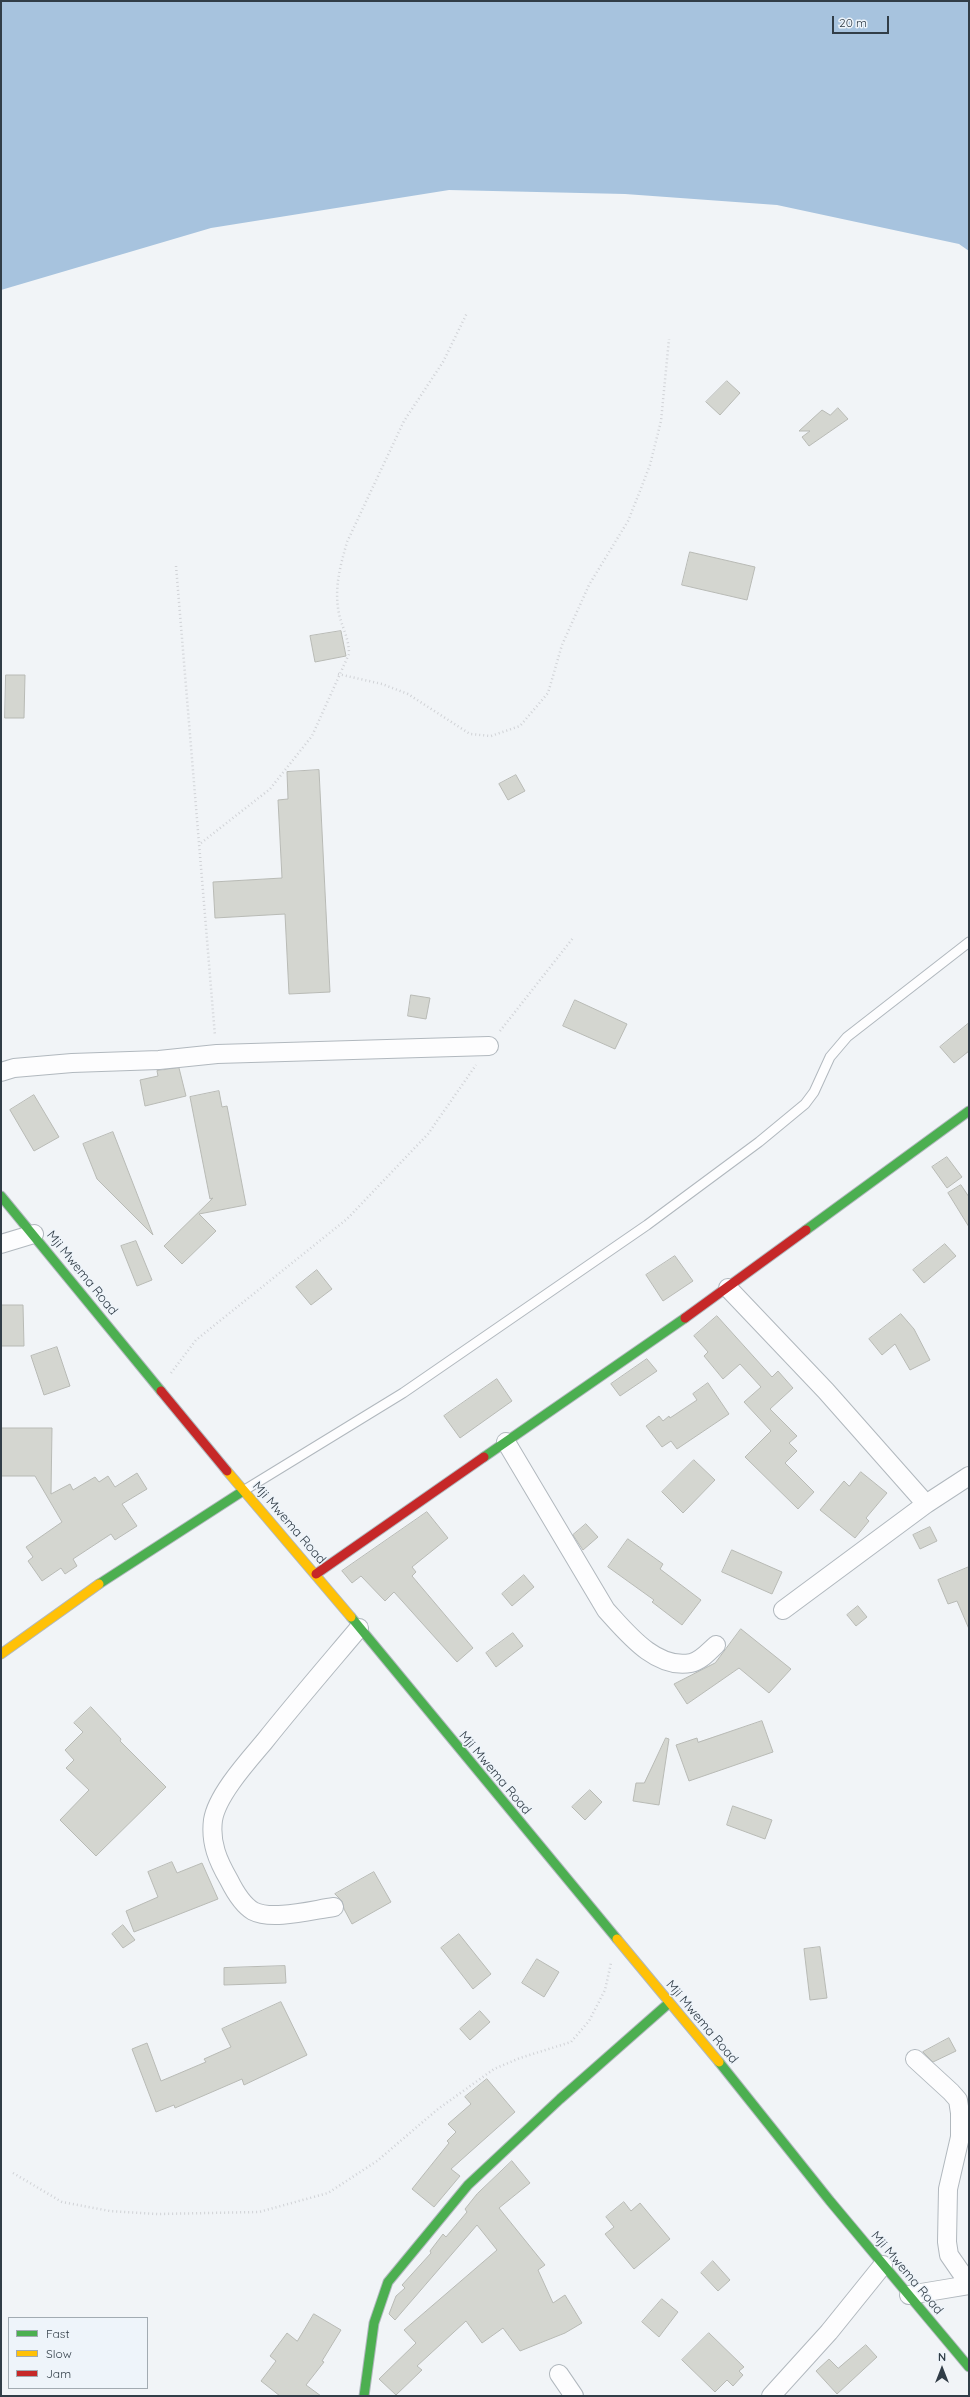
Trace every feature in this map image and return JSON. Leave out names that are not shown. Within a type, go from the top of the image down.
[{"type":"street","points":[[1,1072],[14,1068],[72,1063],[159,1060],[217,1054],[489,1046]]},
{"type":"street","points":[[316,1574],[728,1288],[957,1118],[969,1111]]},
{"type":"street","name":"Mji Mwema Road","points":[[1,1196],[34,1234],[243,1491],[316,1574],[883,2264],[969,2366]]},
{"type":"street","points":[[1,1244],[34,1234]]},
{"type":"street","points":[[728,1288],[826,1391],[926,1504]]},
{"type":"street","points":[[506,1442],[606,1610],[623,1629],[645,1649],[674,1663],[692,1663],[701,1658],[716,1645]]},
{"type":"street","points":[[783,1610],[926,1504],[969,1476]]},
{"type":"street","points":[[1,1654],[126,1565],[243,1491]]},
{"type":"street","points":[[334,1907],[278,1915],[260,1914],[251,1910],[230,1883],[217,1858],[212,1837],[213,1818],[220,1803],[240,1772],[359,1628]]},
{"type":"street","points":[[364,2396],[376,2312],[381,2296],[388,2282],[468,2185],[560,2099],[669,2003]]},
{"type":"street","points":[[909,2295],[969,2285],[949,2255],[947,2242],[948,2190],[960,2137],[960,2112],[958,2100],[915,2059]]},
{"type":"street","points":[[771,2396],[829,2332],[883,2264]]},
{"type":"street","points":[[559,2374],[574,2396]]},
{"type":"lane","points":[[243,1491],[403,1393],[647,1226],[752,1147],[805,1104],[814,1092],[830,1056],[847,1037],[969,942]]},
{"type":"path","points":[[200,843],[270,789],[312,736],[338,674],[349,654],[349,643],[340,619],[336,598],[338,575],[347,542],[404,421],[443,362],[467,313]]},
{"type":"path","points":[[338,674],[382,684],[408,694],[470,734],[491,736],[520,726],[548,693],[562,645],[583,598],[628,521],[650,465],[661,421],[669,339]]},
{"type":"path","points":[[176,566],[217,1054]]},
{"type":"path","points":[[165,1394],[168,1379],[196,1340],[347,1220],[428,1134],[489,1046],[573,938]]},
{"type":"path","points":[[14,2172],[62,2202],[110,2212],[158,2214],[259,2212],[328,2193],[377,2161],[438,2109],[494,2069],[520,2058],[571,2042],[589,2022],[605,1990],[617,1939]]},
{"type":"water","points":[[1,1],[969,1],[969,251],[959,244],[777,205],[625,194],[449,190],[211,228],[1,290]]},
{"type":"building","points":[[727,381],[740,393],[720,415],[706,402]]},
{"type":"building","points":[[838,408],[848,419],[809,446],[802,437],[810,431],[799,431],[822,410],[830,415]]},
{"type":"building","points":[[690,552],[755,567],[747,600],[682,585]]},
{"type":"building","points":[[341,631],[346,656],[315,662],[310,636]]},
{"type":"building","points":[[6,675],[25,675],[24,718],[5,718]]},
{"type":"building","points":[[319,770],[330,992],[289,994],[285,914],[215,918],[213,882],[282,878],[278,800],[288,799],[287,772]]},
{"type":"building","points":[[516,775],[525,791],[508,800],[499,784]]},
{"type":"building","points":[[411,995],[430,998],[426,1019],[408,1016]]},
{"type":"building","points":[[575,1000],[627,1024],[615,1049],[563,1026]]},
{"type":"building","points":[[969,1023],[969,1051],[954,1063],[940,1047]]},
{"type":"building","points":[[179,1068],[186,1096],[145,1106],[140,1080],[158,1076],[157,1071]]},
{"type":"building","points":[[219,1091],[222,1107],[227,1106],[246,1205],[199,1214],[216,1231],[182,1264],[164,1246],[213,1198],[210,1199],[190,1097]]},
{"type":"building","points":[[34,1095],[59,1137],[34,1151],[10,1110]]},
{"type":"building","points":[[113,1132],[153,1235],[97,1179],[83,1144]]},
{"type":"building","points":[[947,1157],[962,1177],[947,1188],[932,1167]]},
{"type":"building","points":[[961,1185],[969,1197],[969,1227],[948,1193]]},
{"type":"building","points":[[136,1241],[152,1280],[137,1286],[121,1246]]},
{"type":"building","points":[[945,1244],[956,1256],[924,1283],[913,1270]]},
{"type":"building","points":[[675,1256],[693,1281],[663,1301],[646,1275]]},
{"type":"building","points":[[317,1270],[332,1289],[311,1305],[296,1287]]},
{"type":"building","points":[[1,1305],[23,1305],[24,1346],[1,1346]]},
{"type":"building","points":[[901,1314],[914,1329],[930,1360],[910,1370],[895,1344],[882,1355],[869,1339]]},
{"type":"building","points":[[717,1316],[772,1377],[778,1371],[793,1388],[770,1409],[797,1436],[789,1443],[797,1451],[785,1463],[814,1492],[798,1509],[745,1457],[771,1431],[744,1402],[761,1387],[740,1364],[723,1379],[704,1356],[708,1352],[694,1336]]},
{"type":"building","points":[[57,1347],[70,1386],[44,1395],[31,1356]]},
{"type":"building","points":[[647,1359],[657,1371],[620,1396],[611,1384]]},
{"type":"building","points":[[497,1379],[512,1401],[460,1438],[444,1416]]},
{"type":"building","points":[[708,1383],[729,1414],[677,1449],[671,1441],[662,1447],[646,1426],[659,1416],[663,1421],[669,1416],[670,1418],[697,1400],[693,1394]]},
{"type":"building","points":[[1,1428],[52,1428],[51,1494],[70,1484],[73,1490],[95,1477],[99,1482],[108,1476],[115,1487],[137,1473],[147,1489],[122,1504],[137,1526],[115,1540],[111,1534],[73,1559],[77,1566],[65,1574],[61,1568],[42,1581],[28,1561],[33,1557],[26,1547],[62,1522],[35,1476],[1,1476]]},
{"type":"building","points":[[694,1460],[715,1480],[683,1513],[662,1492]]},
{"type":"building","points":[[861,1472],[887,1493],[866,1518],[869,1521],[855,1538],[820,1510],[844,1481],[849,1486]]},
{"type":"building","points":[[427,1512],[448,1538],[412,1567],[416,1572],[412,1576],[473,1648],[457,1662],[394,1592],[385,1601],[361,1576],[352,1583],[342,1571]]},
{"type":"building","points":[[586,1524],[598,1537],[583,1550],[573,1535]]},
{"type":"building","points":[[930,1527],[937,1541],[920,1549],[913,1535]]},
{"type":"building","points":[[628,1539],[663,1564],[660,1569],[701,1600],[682,1625],[652,1602],[654,1600],[608,1567]]},
{"type":"building","points":[[732,1550],[782,1572],[772,1594],[722,1572]]},
{"type":"building","points":[[969,1567],[969,1629],[957,1601],[948,1604],[938,1580]]},
{"type":"building","points":[[524,1575],[534,1587],[512,1606],[502,1594]]},
{"type":"building","points":[[858,1606],[867,1617],[856,1626],[847,1615]]},
{"type":"building","points":[[741,1629],[791,1669],[769,1693],[739,1668],[687,1704],[674,1684],[715,1663]]},
{"type":"building","points":[[513,1633],[523,1646],[496,1667],[486,1653]]},
{"type":"building","points":[[91,1707],[121,1739],[120,1741],[166,1787],[96,1856],[60,1820],[89,1790],[66,1768],[74,1760],[65,1750],[83,1732],[74,1723]]},
{"type":"building","points":[[762,1721],[773,1752],[689,1781],[676,1745],[697,1738],[698,1742]]},
{"type":"building","points":[[666,1738],[669,1739],[659,1805],[633,1801],[636,1783],[644,1783]]},
{"type":"building","points":[[590,1790],[602,1802],[585,1820],[572,1807]]},
{"type":"building","points":[[733,1806],[772,1820],[765,1839],[727,1825]]},
{"type":"building","points":[[172,1862],[177,1873],[202,1863],[218,1899],[134,1932],[126,1911],[158,1897],[148,1872]]},
{"type":"building","points":[[374,1872],[391,1902],[352,1924],[344,1909],[342,1901],[335,1894]]},
{"type":"building","points":[[123,1925],[135,1940],[123,1948],[112,1934]]},
{"type":"building","points":[[459,1934],[491,1974],[473,1989],[441,1948]]},
{"type":"building","points":[[820,1947],[827,1998],[810,2000],[804,1949]]},
{"type":"building","points":[[537,1959],[559,1972],[544,1997],[522,1983]]},
{"type":"building","points":[[285,1966],[286,1983],[224,1985],[224,1968]]},
{"type":"building","points":[[281,2002],[307,2055],[244,2085],[242,2079],[175,2108],[174,2105],[156,2112],[132,2049],[147,2043],[161,2081],[206,2062],[204,2059],[231,2047],[222,2029]]},
{"type":"building","points":[[480,2011],[490,2022],[470,2040],[460,2029]]},
{"type":"building","points":[[949,2038],[956,2051],[933,2062],[923,2052]]},
{"type":"building","points":[[487,2079],[515,2112],[451,2169],[460,2176],[434,2207],[412,2189],[449,2143],[447,2141],[456,2132],[448,2124],[471,2104],[465,2097]]},
{"type":"building","points":[[512,2161],[530,2183],[499,2208],[545,2265],[538,2270],[553,2303],[565,2295],[582,2323],[565,2333],[520,2351],[503,2328],[482,2343],[466,2321],[417,2366],[422,2370],[396,2395],[379,2379],[416,2343],[404,2330],[497,2250],[477,2225],[395,2320],[389,2314],[396,2296],[405,2288],[402,2285],[431,2253],[430,2251],[443,2234],[446,2237],[467,2212],[465,2209],[477,2194]]},
{"type":"building","points":[[624,2202],[631,2211],[640,2203],[670,2239],[634,2269],[605,2234],[614,2227],[606,2217]]},
{"type":"building","points":[[713,2261],[730,2280],[718,2291],[701,2273]]},
{"type":"building","points":[[662,2299],[678,2312],[659,2337],[642,2322]]},
{"type":"building","points":[[314,2314],[341,2330],[322,2361],[324,2362],[306,2385],[321,2396],[280,2396],[261,2381],[276,2361],[270,2356],[287,2333],[297,2341]]},
{"type":"building","points":[[709,2333],[744,2367],[739,2371],[743,2375],[733,2386],[727,2380],[715,2392],[682,2360]]},
{"type":"building","points":[[866,2345],[877,2357],[837,2394],[816,2371],[829,2359],[838,2368]]},
{"type":"traffic: fast","points":[[806,1230],[969,1111]]},
{"type":"traffic: fast","points":[[1,1196],[161,1391]]},
{"type":"traffic: fast","points":[[484,1457],[685,1318]]},
{"type":"traffic: fast","points":[[99,1584],[243,1491]]},
{"type":"traffic: fast","points":[[351,1617],[617,1939]]},
{"type":"traffic: fast","points":[[364,2396],[374,2323],[388,2282],[468,2185],[560,2099],[669,2003]]},
{"type":"traffic: fast","points":[[719,2062],[830,2201],[969,2367]]},
{"type":"traffic: slow","points":[[227,1471],[351,1617]]},
{"type":"traffic: slow","points":[[1,1654],[99,1584]]},
{"type":"traffic: slow","points":[[617,1939],[719,2062]]},
{"type":"traffic: jam","points":[[685,1318],[806,1230]]},
{"type":"traffic: jam","points":[[161,1391],[227,1471]]},
{"type":"traffic: jam","points":[[316,1574],[484,1457]]}]
